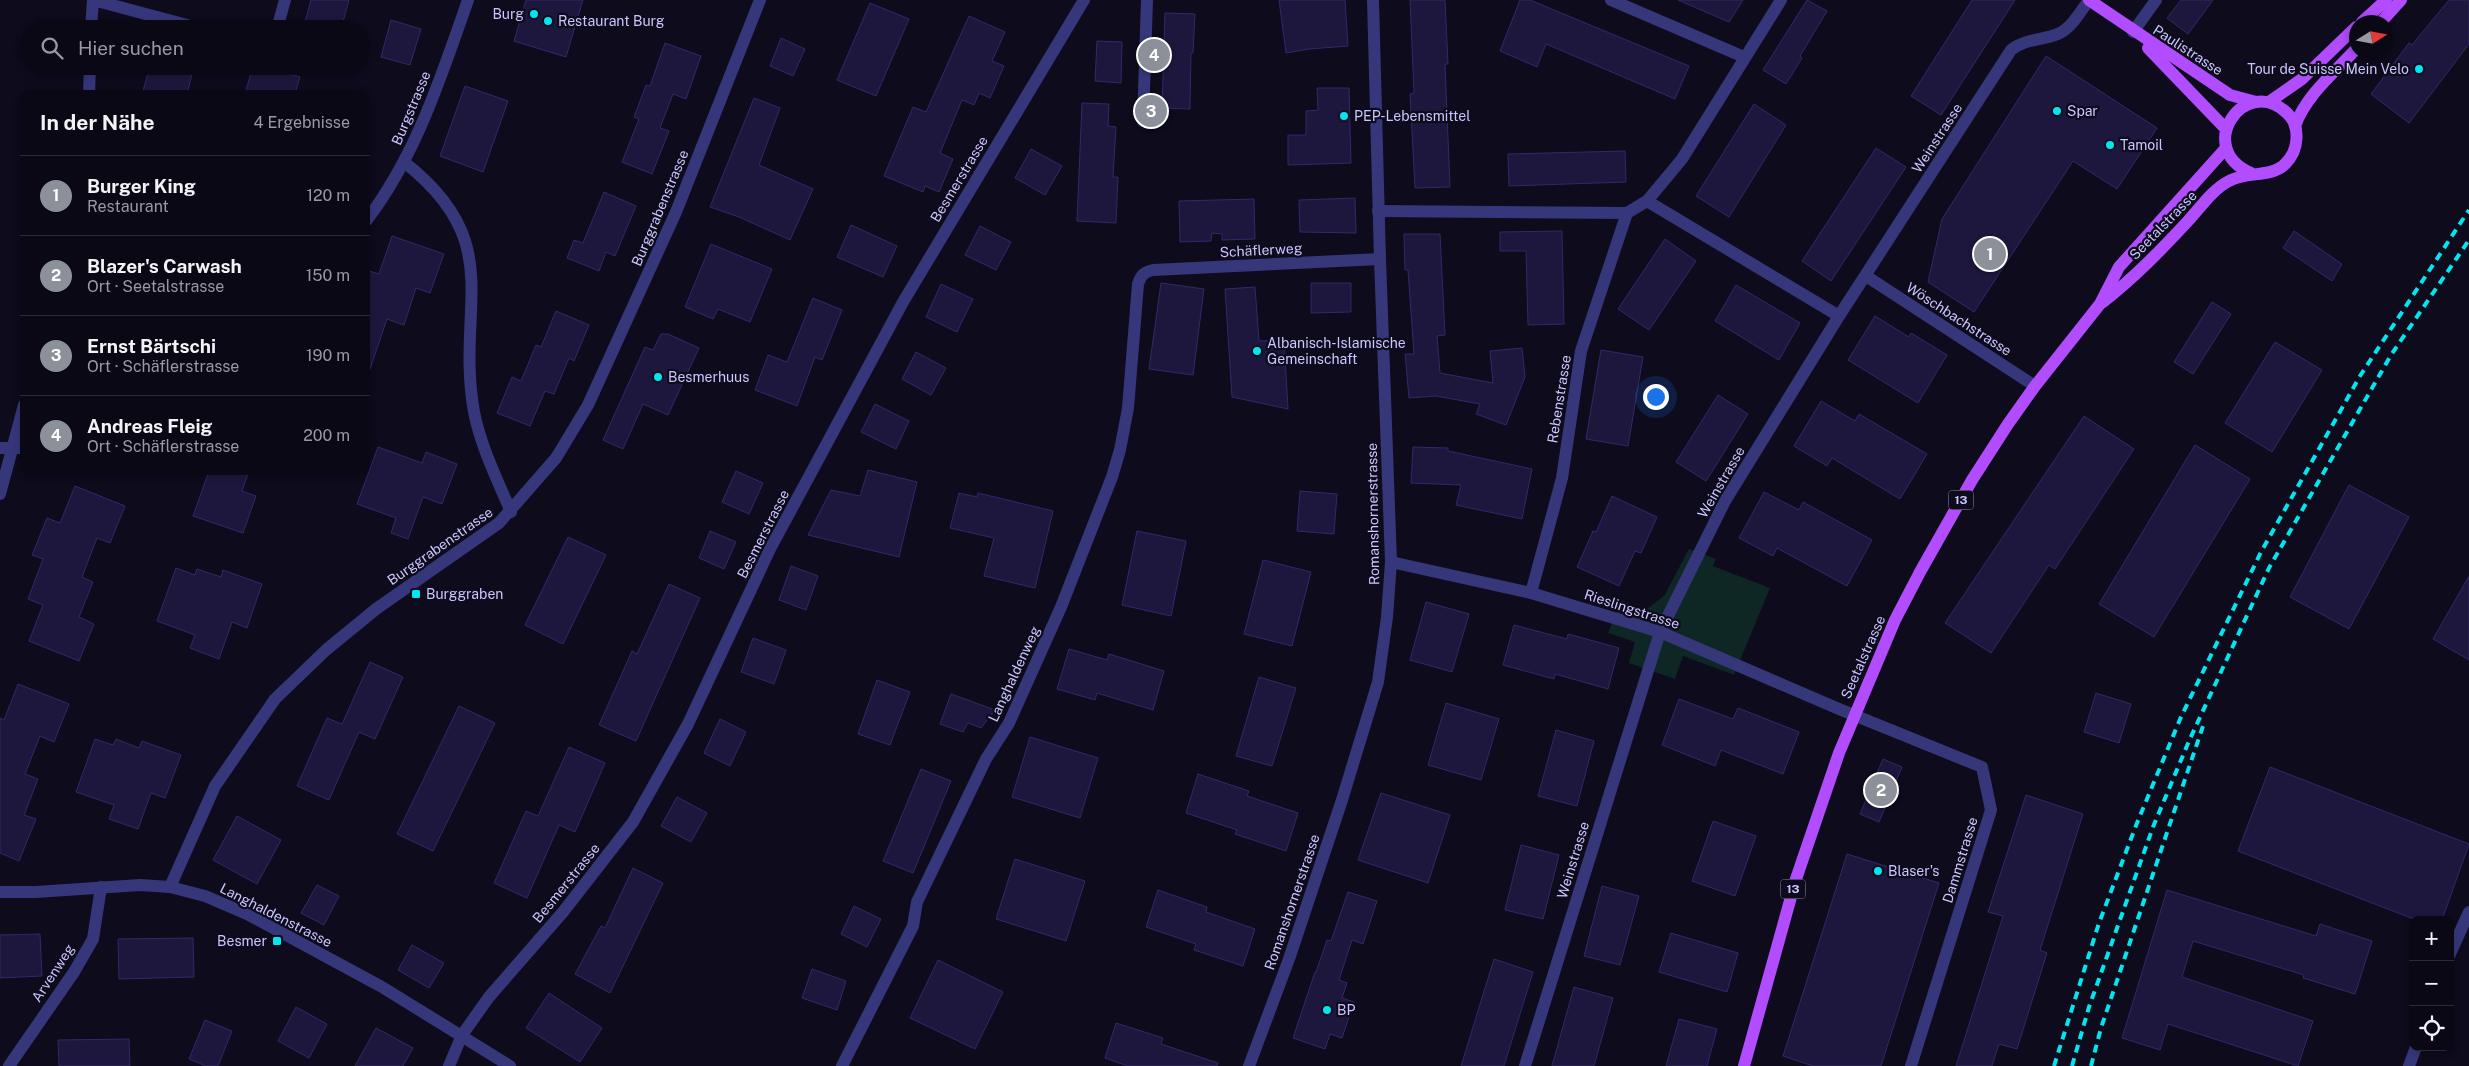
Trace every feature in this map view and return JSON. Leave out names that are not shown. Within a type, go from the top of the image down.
[{"type":"main road","name":"Paulistrasse","points":[[2089,0],[2133,32],[2230,95],[2262,102]]},
{"type":"main road","points":[[2370,15],[2386,0]]},
{"type":"main road","points":[[2388,15],[2402,0]]},
{"type":"main road","name":"Paulistrasse","points":[[2133,32],[2226,129]]},
{"type":"main road","points":[[2262,102],[2280,107],[2289,115],[2295,126],[2297,140],[2294,153],[2285,164],[2273,172],[2251,173],[2236,164],[2226,148],[2226,129],[2237,111],[2262,102],[2302,79],[2349,34]]},
{"type":"main road","points":[[2295,126],[2299,113],[2315,92],[2349,56]]},
{"type":"main road","name":"Seetalstrasse","points":[[1744,1066],[1796,879],[1853,715],[1895,620],[1920,572],[1972,480],[2035,386],[2100,304],[2119,267],[2226,148]]},
{"type":"main road","name":"Seetalstrasse","points":[[2100,304],[2133,278],[2228,181],[2251,173]]},
{"type":"street","points":[[92,20],[93,0],[168,20]]},
{"type":"street","points":[[279,20],[285,0]]},
{"type":"street","name":"Burgstrasse","points":[[370,216],[388,193],[404,162],[432,98],[468,0]]},
{"type":"street","name":"Burggrabenstrasse","points":[[170,887],[216,786],[275,699],[326,650],[376,609],[499,524],[556,458],[588,405],[676,212],[760,0]]},
{"type":"street","name":"Besmerstrasse","points":[[449,1066],[462,1035],[489,997],[563,912],[633,822],[688,724],[770,549],[903,302],[1084,0]]},
{"type":"street","points":[[1143,121],[1147,0]]},
{"type":"street","name":"Romanshornerstrasse","points":[[1249,1066],[1289,959],[1342,800],[1378,682],[1387,617],[1391,562],[1378,212],[1373,0]]},
{"type":"street","points":[[1611,0],[1744,57]]},
{"type":"street","name":"Weinstrasse","points":[[1525,1066],[1660,632],[1725,501],[1839,316],[2011,50],[2025,41],[2058,34],[2064,30],[2089,0]]},
{"type":"street","points":[[2133,32],[2156,0]]},
{"type":"street","points":[[1378,212],[1627,213],[1647,201],[1682,159],[1744,57],[1779,4]]},
{"type":"street","points":[[88,90],[89,75]]},
{"type":"street","points":[[404,162],[427,179],[448,205],[465,236],[472,270],[469,368],[474,412],[485,450],[511,512]]},
{"type":"street","points":[[1647,201],[1839,316]]},
{"type":"street","name":"Rebenstrasse","points":[[1531,593],[1562,478],[1581,352],[1627,213]]},
{"type":"street","name":"Schäflerweg","points":[[1145,272],[1153,270],[1380,259]]},
{"type":"street","name":"Langhaldenweg","points":[[842,1066],[913,926],[917,902],[986,759],[1009,723],[1061,607],[1112,477],[1120,450],[1128,408],[1138,284],[1145,272]]},
{"type":"street","name":"Wöschbachstrasse","points":[[1866,276],[2035,386]]},
{"type":"street","points":[[0,494],[20,419]]},
{"type":"street","name":"Rieslingstrasse","points":[[1391,562],[1531,593],[1660,632],[1853,715]]},
{"type":"street","name":"Dammstrasse","points":[[1853,715],[1982,767],[1991,810],[1911,1066]]},
{"type":"street","name":"Langhaldenstrasse","points":[[0,892],[36,892],[140,885],[170,887],[205,896],[247,914],[382,987],[510,1066]]},
{"type":"street","name":"Arvenweg","points":[[9,1066],[74,972],[93,939],[101,887]]},
{"type":"street","points":[[2454,945],[2469,912]]},
{"type":"street","points":[[2409,1066],[2415,1051]]},
{"type":"green space","points":[[1689,549],[1716,559],[1713,566],[1770,588],[1734,675],[1683,656],[1675,679],[1629,663],[1635,642],[1608,633],[1621,600],[1644,611],[1664,596]]},
{"type":"building","points":[[311,0],[349,0],[343,20],[305,20]]},
{"type":"building","name":"Restaurant Burg","points":[[526,0],[583,0],[566,57],[514,41]]},
{"type":"building","points":[[1279,0],[1345,0],[1348,46],[1286,53]]},
{"type":"building","points":[[1410,0],[1445,0],[1448,64],[1445,64],[1450,187],[1415,188],[1410,94],[1414,93]]},
{"type":"building","points":[[1520,0],[1530,0],[1689,66],[1675,99],[1546,44],[1537,67],[1500,51]]},
{"type":"building","points":[[1678,0],[1743,0],[1729,22]]},
{"type":"building","points":[[1807,0],[1827,11],[1800,56],[1802,58],[1786,84],[1763,70]]},
{"type":"building","points":[[1972,0],[2015,0],[1941,115],[1911,96]]},
{"type":"building","points":[[2181,0],[2213,0],[2188,34],[2167,18]]},
{"type":"building","name":"Tour de Suisse Mein Velo","points":[[2449,0],[2469,0],[2469,44],[2409,123],[2371,94],[2409,43],[2412,45]]},
{"type":"building","points":[[870,3],[909,19],[876,96],[837,80]]},
{"type":"building","points":[[1165,13],[1195,14],[1193,53],[1191,53],[1190,109],[1162,108]]},
{"type":"building","points":[[969,16],[1005,32],[992,61],[1004,66],[990,98],[979,93],[974,105],[962,100],[940,153],[953,159],[939,192],[925,186],[923,192],[884,176],[913,107],[926,112]]},
{"type":"building","points":[[391,20],[421,29],[410,65],[381,57]]},
{"type":"building","points":[[781,38],[805,49],[793,76],[770,66]]},
{"type":"building","points":[[1097,41],[1122,42],[1121,83],[1095,81]]},
{"type":"building","points":[[665,43],[701,56],[686,99],[673,94],[660,128],[669,131],[652,174],[622,162],[639,119],[634,117],[646,85],[650,86]]},
{"type":"building","points":[[2046,56],[2157,128],[2117,189],[2073,161],[1974,312],[1928,282],[1942,219]]},
{"type":"building","points":[[147,75],[192,75],[188,90],[143,90]]},
{"type":"building","points":[[250,75],[293,75],[300,77],[296,90],[246,90]]},
{"type":"building","points":[[465,86],[508,101],[483,172],[440,156]]},
{"type":"building","points":[[1317,88],[1349,88],[1351,163],[1288,165],[1288,135],[1306,135],[1306,111],[1318,110]]},
{"type":"building","points":[[754,98],[780,108],[759,165],[813,189],[790,240],[739,217],[710,207]]},
{"type":"building","points":[[1082,103],[1109,104],[1108,126],[1116,127],[1113,177],[1118,177],[1116,223],[1077,221]]},
{"type":"building","points":[[1754,104],[1786,125],[1729,217],[1696,196]]},
{"type":"building","points":[[1876,148],[1906,167],[1831,281],[1802,261]]},
{"type":"building","points":[[1031,149],[1062,166],[1045,195],[1015,178]]},
{"type":"building","points":[[1625,151],[1626,182],[1509,186],[1508,154]]},
{"type":"building","points":[[604,192],[636,206],[615,256],[606,252],[599,271],[567,258],[574,240],[583,243]]},
{"type":"building","points":[[1355,198],[1356,233],[1300,232],[1299,200]]},
{"type":"building","points":[[1254,199],[1255,239],[1222,240],[1222,234],[1212,233],[1211,241],[1180,242],[1179,201]]},
{"type":"building","points":[[851,225],[897,246],[883,277],[837,257]]},
{"type":"building","points":[[980,226],[1011,242],[996,270],[965,255]]},
{"type":"building","points":[[1562,231],[1564,324],[1528,325],[1526,251],[1500,251],[1500,232]]},
{"type":"building","points":[[2294,231],[2342,264],[2332,281],[2283,248]]},
{"type":"building","points":[[1404,234],[1440,234],[1445,335],[1437,336],[1440,373],[1493,383],[1490,351],[1522,348],[1525,377],[1506,425],[1476,414],[1480,404],[1436,396],[1409,398],[1405,354],[1414,354],[1408,270],[1405,270]]},
{"type":"building","points":[[392,236],[444,254],[430,293],[416,288],[404,325],[387,319],[370,369],[370,271],[379,274]]},
{"type":"building","points":[[1665,239],[1696,261],[1649,330],[1618,309]]},
{"type":"building","points":[[711,244],[772,269],[750,322],[718,309],[713,319],[685,307]]},
{"type":"building","points":[[1161,283],[1204,289],[1193,375],[1149,369]]},
{"type":"building","points":[[1311,283],[1351,283],[1351,312],[1311,313]]},
{"type":"building","points":[[941,284],[973,299],[957,332],[926,317]]},
{"type":"building","points":[[1736,285],[1800,323],[1779,360],[1715,321]]},
{"type":"building","points":[[1255,287],[1259,341],[1284,340],[1288,409],[1232,397],[1225,289]]},
{"type":"building","points":[[813,298],[842,310],[822,360],[815,357],[797,406],[755,390],[768,355],[787,362]]},
{"type":"building","points":[[2212,302],[2231,314],[2193,374],[2174,362]]},
{"type":"building","points":[[556,311],[589,325],[574,361],[569,358],[554,394],[545,391],[530,426],[497,413],[512,377],[521,381],[536,345],[541,347]]},
{"type":"building","points":[[1875,316],[1909,337],[1911,333],[1947,355],[1918,403],[1848,360]]},
{"type":"building","name":"Besmerhuus","points":[[661,334],[668,334],[699,348],[668,415],[643,404],[623,449],[603,440],[645,347],[653,350]]},
{"type":"building","points":[[2275,342],[2322,370],[2272,452],[2225,423]]},
{"type":"building","points":[[1601,350],[1643,357],[1628,446],[1586,439]]},
{"type":"building","points":[[916,352],[946,368],[931,395],[902,379]]},
{"type":"building","points":[[1718,395],[1748,414],[1706,481],[1676,462]]},
{"type":"building","points":[[1821,401],[1855,421],[1859,414],[1927,454],[1900,499],[1832,458],[1827,466],[1794,446]]},
{"type":"building","points":[[875,404],[909,421],[896,449],[861,432]]},
{"type":"building","points":[[2084,416],[2134,449],[2055,569],[2049,565],[1991,653],[1945,623]]},
{"type":"building","points":[[2195,445],[2250,479],[2154,637],[2099,604]]},
{"type":"building","points":[[378,447],[422,463],[426,452],[457,464],[442,504],[423,497],[408,539],[391,533],[396,518],[357,504],[368,475],[370,475],[370,469]]},
{"type":"building","points":[[1413,447],[1448,448],[1448,451],[1532,469],[1522,519],[1456,505],[1461,485],[1411,483]]},
{"type":"building","points":[[868,470],[917,482],[899,557],[808,535],[831,490],[860,496]]},
{"type":"building","points":[[736,471],[763,483],[749,514],[722,502]]},
{"type":"building","points":[[208,475],[248,475],[242,491],[256,496],[243,533],[193,516]]},
{"type":"building","points":[[2349,485],[2409,517],[2349,629],[2290,597]]},
{"type":"building","points":[[75,486],[125,506],[110,543],[97,538],[82,577],[93,582],[79,617],[94,624],[79,661],[29,641],[43,605],[28,599],[43,559],[32,555],[47,518],[60,523]]},
{"type":"building","points":[[1300,491],[1337,494],[1334,534],[1297,531]]},
{"type":"building","points":[[1764,492],[1799,510],[1803,502],[1872,540],[1847,586],[1777,548],[1773,556],[1739,538]]},
{"type":"building","points":[[959,493],[977,497],[978,493],[1053,511],[1035,588],[984,576],[994,538],[950,528]]},
{"type":"building","points":[[1612,496],[1657,517],[1641,553],[1635,551],[1619,586],[1577,567],[1593,531],[1596,532]]},
{"type":"building","points":[[710,531],[736,542],[724,569],[699,558]]},
{"type":"building","points":[[1137,531],[1186,541],[1171,616],[1122,605]]},
{"type":"building","points":[[568,537],[606,555],[563,644],[525,625]]},
{"type":"building","points":[[1263,560],[1311,572],[1292,646],[1244,634]]},
{"type":"building","points":[[791,566],[818,576],[806,610],[779,600]]},
{"type":"building","points":[[176,568],[195,575],[197,569],[221,577],[223,570],[262,584],[247,628],[232,622],[219,659],[190,648],[195,635],[157,621]]},
{"type":"building","points":[[2469,576],[2469,660],[2433,639]]},
{"type":"building","points":[[669,584],[700,598],[636,741],[599,725],[632,651],[637,654]]},
{"type":"building","points":[[1426,602],[1469,614],[1452,672],[1410,660]]},
{"type":"building","points":[[1514,625],[1567,639],[1568,634],[1619,648],[1608,689],[1555,674],[1554,679],[1503,665]]},
{"type":"building","points":[[753,638],[786,650],[774,684],[741,672]]},
{"type":"building","points":[[1069,649],[1107,660],[1109,654],[1164,671],[1153,710],[1097,693],[1095,700],[1057,689]]},
{"type":"building","points":[[370,662],[403,677],[375,739],[359,732],[329,800],[297,786],[327,718],[342,724]]},
{"type":"building","points":[[1259,677],[1296,688],[1272,766],[1236,756]]},
{"type":"building","points":[[877,680],[910,692],[890,745],[858,734]]},
{"type":"building","points":[[18,684],[69,704],[54,742],[40,736],[25,774],[38,779],[24,815],[36,819],[19,861],[0,853],[0,718],[4,720]]},
{"type":"building","points":[[2096,693],[2131,704],[2119,743],[2084,732]]},
{"type":"building","points":[[951,694],[995,710],[981,728],[968,723],[963,732],[940,724]]},
{"type":"building","points":[[1679,699],[1733,719],[1738,708],[1799,732],[1783,774],[1721,750],[1715,766],[1662,745]]},
{"type":"building","points":[[1446,703],[1499,719],[1481,780],[1428,765]]},
{"type":"building","points":[[459,706],[495,723],[433,851],[397,834]]},
{"type":"building","points":[[720,719],[746,732],[730,766],[704,753]]},
{"type":"building","points":[[1556,730],[1594,741],[1577,806],[1538,796]]},
{"type":"building","points":[[1030,737],[1098,758],[1080,818],[1012,797]]},
{"type":"building","points":[[95,739],[113,745],[116,739],[139,748],[142,741],[181,755],[165,798],[151,793],[138,829],[109,819],[114,805],[76,792]]},
{"type":"building","points":[[569,747],[605,763],[575,832],[559,825],[527,898],[494,883],[526,811],[538,816]]},
{"type":"building","points":[[1883,759],[1902,767],[1879,822],[1860,814]]},
{"type":"building","points":[[2270,767],[2469,844],[2443,916],[2409,917],[2238,851]]},
{"type":"building","points":[[921,769],[951,781],[913,873],[883,861]]},
{"type":"building","points":[[1198,774],[1249,791],[1247,796],[1298,813],[1286,851],[1235,834],[1237,830],[1186,813]]},
{"type":"building","points":[[1381,793],[1450,815],[1428,883],[1358,860]]},
{"type":"building","points":[[2026,795],[2083,814],[2040,950],[2047,953],[2017,1049],[1999,1044],[1992,1066],[1956,1066],[2003,916],[1988,912]]},
{"type":"building","points":[[677,797],[707,813],[691,842],[661,826]]},
{"type":"building","points":[[237,816],[281,840],[257,884],[213,860]]},
{"type":"building","points":[[1713,821],[1756,836],[1735,896],[1692,881]]},
{"type":"building","points":[[1521,845],[1559,855],[1543,919],[1505,910]]},
{"type":"building","points":[[1847,854],[1939,883],[1881,1066],[1813,1066],[1783,1056]]},
{"type":"building","points":[[1015,859],[1085,881],[1066,941],[996,919]]},
{"type":"building","points":[[633,868],[663,883],[610,993],[575,974],[601,926],[605,928]]},
{"type":"building","points":[[317,885],[339,896],[324,925],[301,913]]},
{"type":"building","points":[[1602,886],[1639,896],[1620,965],[1584,956]]},
{"type":"building","points":[[1158,890],[1207,907],[1206,912],[1255,929],[1243,966],[1194,950],[1196,944],[1146,927]]},
{"type":"building","points":[[2167,890],[2316,936],[2320,924],[2372,941],[2355,994],[2303,978],[2304,975],[2193,941],[2182,977],[2313,1021],[2298,1066],[2168,1024],[2160,1050],[2122,1038]]},
{"type":"building","points":[[1348,892],[1377,901],[1363,944],[1352,940],[1339,980],[1347,983],[1342,998],[1354,1002],[1342,1038],[1330,1034],[1325,1049],[1293,1038],[1327,940],[1331,941]]},
{"type":"building","points":[[854,906],[881,919],[867,947],[841,934]]},
{"type":"building","points":[[1671,933],[1738,953],[1727,992],[1659,972]]},
{"type":"building","points":[[40,934],[42,976],[0,978],[0,935]]},
{"type":"building","points":[[193,938],[194,977],[119,979],[118,939]]},
{"type":"building","points":[[412,945],[444,963],[429,988],[398,970]]},
{"type":"building","points":[[1494,959],[1533,972],[1504,1066],[1461,1066]]},
{"type":"building","points":[[938,960],[1003,992],[975,1049],[910,1018]]},
{"type":"building","points":[[812,969],[846,981],[837,1010],[802,998]]},
{"type":"building","points":[[1574,987],[1613,998],[1594,1066],[1552,1066]]},
{"type":"building","points":[[549,993],[602,1028],[580,1062],[526,1028]]},
{"type":"building","points":[[296,1007],[327,1024],[309,1058],[278,1041]]},
{"type":"building","points":[[1679,1019],[1717,1029],[1707,1066],[1666,1066]]},
{"type":"building","points":[[205,1020],[232,1031],[218,1066],[206,1066],[189,1059]]},
{"type":"building","points":[[1116,1023],[1163,1038],[1161,1044],[1218,1063],[1217,1066],[1128,1066],[1105,1058]]},
{"type":"building","points":[[376,1028],[413,1048],[403,1066],[355,1066]]},
{"type":"building","points":[[129,1039],[130,1066],[59,1066],[58,1040]]},
{"type":"railway","points":[[2054,1066],[2099,923],[2137,823],[2181,717],[2261,552],[2360,376],[2469,210]]},
{"type":"railway","points":[[2072,1066],[2089,1007],[2153,827],[2189,741],[2269,568],[2391,355],[2469,240]]},
{"type":"railway","points":[[2091,1066],[2101,1028],[2203,726]]},
{"type":"place","name":"Burg","points":[[534,14]]},
{"type":"place","name":"Restaurant Burg","points":[[548,21]]},
{"type":"place","name":"Andreas Fleig","points":[[1154,55]]},
{"type":"place","name":"Tour de Suisse Mein Velo","points":[[2419,69]]},
{"type":"place","name":"Ernst Bärtschi","points":[[1151,111]]},
{"type":"place","name":"Spar","points":[[2057,111]]},
{"type":"place","name":"PEP-Lebensmittel","points":[[1344,116]]},
{"type":"place","name":"Tamoil","points":[[2110,145]]},
{"type":"place","name":"Burger King","points":[[1990,254]]},
{"type":"place","name":"Albanisch-Islamische Gemeinschaft","points":[[1257,351]]},
{"type":"place","name":"Besmerhuus","points":[[658,377]]},
{"type":"place","name":"Burggraben","points":[[416,594]]},
{"type":"place","name":"Blazer's Carwash","points":[[1881,790]]},
{"type":"place","name":"Blaser's","points":[[1878,871]]},
{"type":"place","name":"Besmer","points":[[277,941]]},
{"type":"place","name":"BP","points":[[1327,1010]]}]
